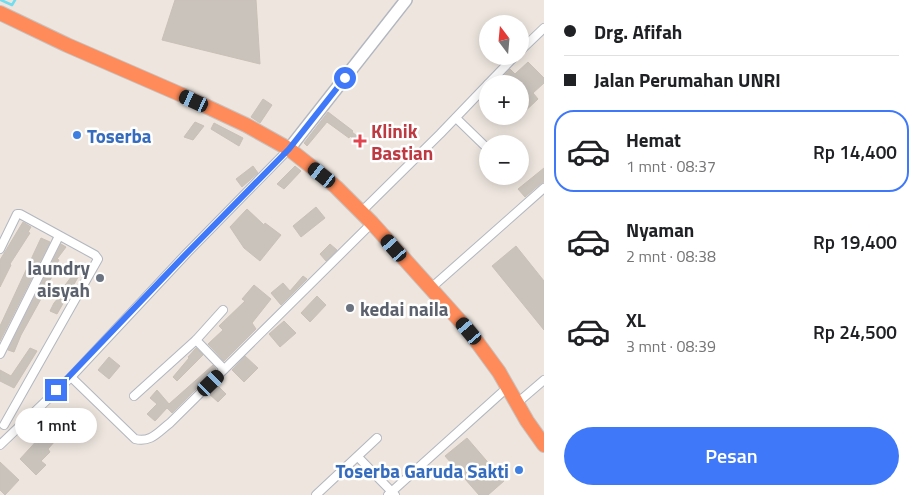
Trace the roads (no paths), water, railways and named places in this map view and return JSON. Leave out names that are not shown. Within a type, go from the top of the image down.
[{"type":"highway","points":[[0,13],[246,125],[289,149],[336,187],[372,223],[431,288],[480,345],[544,445]]},
{"type":"main road","points":[[289,149],[406,0]]},
{"type":"street","points":[[529,43],[544,29]]},
{"type":"street","points":[[497,75],[506,65]]},
{"type":"street","points":[[361,212],[479,94]]},
{"type":"street","points":[[456,118],[479,140]]},
{"type":"street","points":[[0,445],[71,377],[187,253],[289,149]]},
{"type":"street","points":[[431,288],[544,188]]},
{"type":"street","points":[[0,248],[19,214],[97,257],[2,423],[13,432]]},
{"type":"street","points":[[71,377],[135,439],[148,440],[170,423],[372,223]]},
{"type":"street","points":[[0,354],[59,236]]},
{"type":"street","points":[[134,396],[196,340],[223,310]]},
{"type":"street","points":[[196,340],[224,369]]},
{"type":"street","points":[[516,404],[544,380]]},
{"type":"street","points":[[358,457],[391,494],[508,387]]},
{"type":"street","points":[[316,495],[377,438]]},
{"type":"waterway","points":[[1,0],[12,5],[15,0]]},
{"type":"place","name":"Toserba","points":[[77,135]]},
{"type":"place","name":"Klinik Bastian","points":[[360,141]]},
{"type":"place","name":"laundry aisyah","points":[[100,278]]},
{"type":"place","name":"kedai naila","points":[[350,308]]},
{"type":"place","name":"Toserba Garuda Sakti","points":[[519,470]]}]
